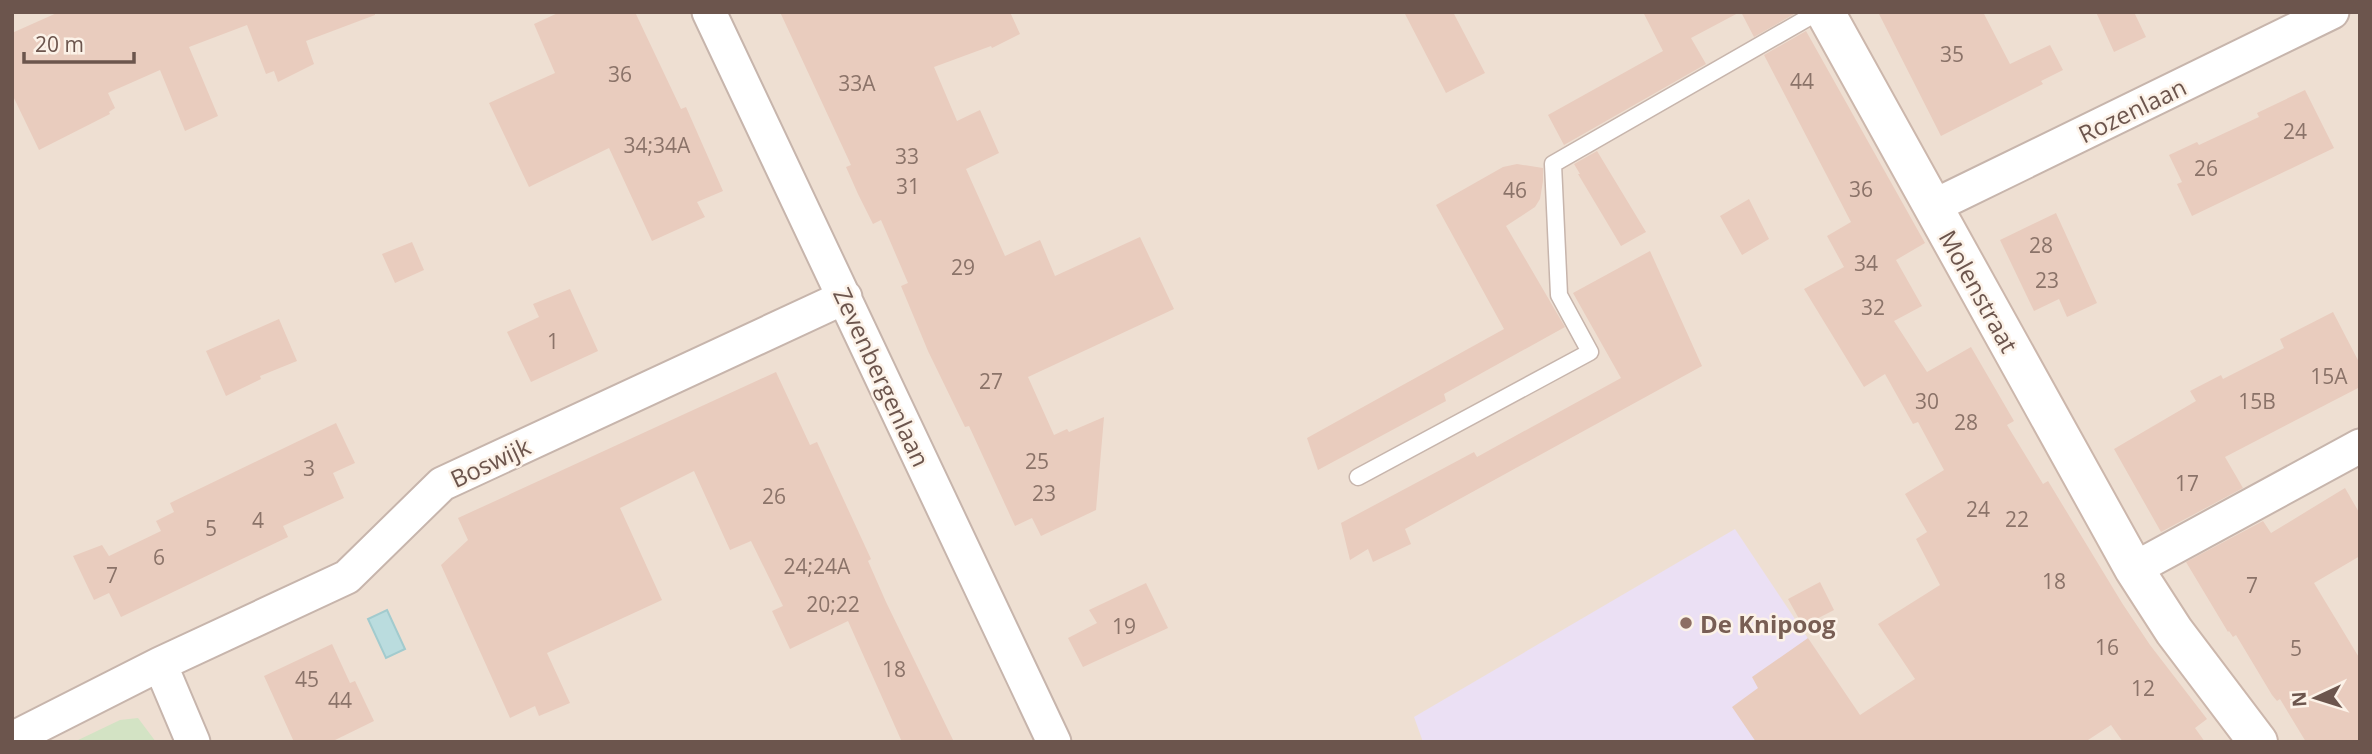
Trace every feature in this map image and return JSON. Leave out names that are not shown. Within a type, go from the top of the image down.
[{"type":"street","name":"Zevenbergenlaan","points":[[709,12],[1054,742]]},
{"type":"street","name":"Molenstraat","points":[[1825,12],[2134,569],[2175,631],[2258,742]]},
{"type":"street","name":"Rozenlaan","points":[[1932,207],[2332,12]]},
{"type":"street","name":"Boswijk","points":[[12,739],[160,664],[346,578],[442,484],[845,297]]},
{"type":"street","points":[[2134,569],[2360,446]]},
{"type":"street","points":[[160,664],[193,742]]},
{"type":"lane","points":[[1358,477],[1590,352],[1559,295],[1553,164],[1818,12]]},
{"type":"shaded area","points":[[12,12],[2360,12],[2360,742],[12,742]]},
{"type":"shaded area","name":"De Knipoog","points":[[1735,529],[1877,742],[1423,742],[1414,717]]},
{"type":"green space","points":[[138,718],[156,742],[74,742],[120,720]]},
{"type":"water","points":[[387,610],[405,649],[386,658],[368,619]]},
{"type":"building","points":[[59,12],[375,12],[375,15],[306,41],[314,64],[278,82],[274,71],[266,74],[247,25],[189,47],[218,116],[185,131],[160,70],[108,93],[115,108],[110,114],[39,150],[12,94],[12,33]]},
{"type":"building","points":[[560,12],[635,12],[681,109],[686,107],[723,191],[697,202],[705,217],[652,241],[609,148],[529,187],[489,103],[555,73],[534,24]]},
{"type":"building","points":[[780,12],[1010,12],[1020,34],[992,48],[991,46],[934,67],[957,121],[980,110],[999,153],[966,169],[1005,256],[1040,240],[1055,276],[1140,237],[1174,309],[1028,377],[1054,435],[1067,429],[1069,432],[1104,417],[1096,510],[1041,536],[1032,518],[1015,526],[969,426],[965,427],[928,351],[901,286],[908,283],[881,220],[873,224],[858,194],[846,167],[851,165]]},
{"type":"building","points":[[1404,12],[1453,12],[1485,73],[1446,93]]},
{"type":"building","points":[[1643,12],[1740,12],[1691,38],[1706,64],[1564,145],[1548,115],[1663,51]]},
{"type":"building","points":[[1741,12],[1795,12],[1796,13],[1754,37]]},
{"type":"building","points":[[1878,12],[1983,12],[2010,64],[2050,45],[2063,70],[2041,81],[2043,84],[1941,136]]},
{"type":"building","points":[[2096,12],[2134,12],[2146,37],[2114,52]]},
{"type":"building","points":[[1806,31],[1925,243],[1896,260],[1922,306],[1894,321],[1927,372],[1971,347],[2014,421],[2007,425],[2043,484],[2048,481],[2150,645],[2207,719],[2195,728],[2205,742],[2123,742],[2111,725],[2085,742],[1756,742],[1732,707],[1758,688],[1752,677],[1808,638],[1860,715],[1915,679],[1878,624],[1940,585],[1916,539],[1927,532],[1905,494],[1944,470],[1918,422],[1913,424],[1885,374],[1864,387],[1804,289],[1844,267],[1827,236],[1851,222],[1764,55]]},
{"type":"building","points":[[2305,90],[2334,148],[2192,216],[2177,184],[2182,182],[2169,155],[2197,142],[2199,145],[2259,117],[2257,113]]},
{"type":"building","points":[[1597,151],[1646,232],[1621,246],[1574,164]]},
{"type":"building","points":[[1517,164],[1543,168],[1540,199],[1535,207],[1506,226],[1565,327],[1444,394],[1446,401],[1318,470],[1307,438],[1504,329],[1436,205],[1503,167]]},
{"type":"building","points":[[1749,199],[1769,239],[1742,255],[1720,216]]},
{"type":"building","points":[[2056,213],[2097,303],[2067,317],[2059,299],[2034,311],[2000,240]]},
{"type":"building","points":[[412,242],[424,270],[395,283],[382,254]]},
{"type":"building","points":[[1650,251],[1702,366],[1405,529],[1411,544],[1373,562],[1368,549],[1350,560],[1341,523],[1474,452],[1477,457],[1621,378],[1573,293]]},
{"type":"building","points":[[570,289],[598,351],[531,382],[507,332],[539,317],[533,304]]},
{"type":"building","points":[[2333,312],[2360,364],[2360,387],[2225,457],[2243,488],[2161,532],[2114,449],[2196,401],[2190,391],[2221,375],[2223,379],[2284,348],[2280,339]]},
{"type":"building","points":[[279,319],[297,361],[260,376],[261,379],[226,396],[206,351]]},
{"type":"building","points":[[776,372],[810,445],[817,442],[871,559],[868,561],[886,602],[954,742],[902,742],[848,621],[790,649],[772,611],[783,606],[751,541],[730,550],[694,471],[620,508],[662,600],[547,653],[570,703],[539,716],[535,706],[510,718],[441,565],[468,540],[458,518]]},
{"type":"building","points":[[336,423],[355,463],[333,473],[344,498],[283,526],[288,537],[121,617],[109,593],[94,600],[73,556],[102,545],[109,556],[161,531],[156,521],[174,512],[170,503]]},
{"type":"building","points":[[2345,488],[2360,514],[2360,556],[2314,583],[2360,659],[2360,742],[2306,742],[2280,699],[2277,701],[2272,695],[2236,635],[2233,637],[2228,632],[2186,562],[2263,521],[2271,533]]},
{"type":"building","points":[[1820,582],[1834,610],[1803,626],[1788,599]]},
{"type":"building","points":[[1146,583],[1168,628],[1083,667],[1068,638],[1097,623],[1089,610]]},
{"type":"building","points":[[332,644],[350,683],[355,681],[374,721],[331,742],[294,742],[264,676]]},
{"type":"place","name":"De Knipoog","points":[[1686,623]]}]
